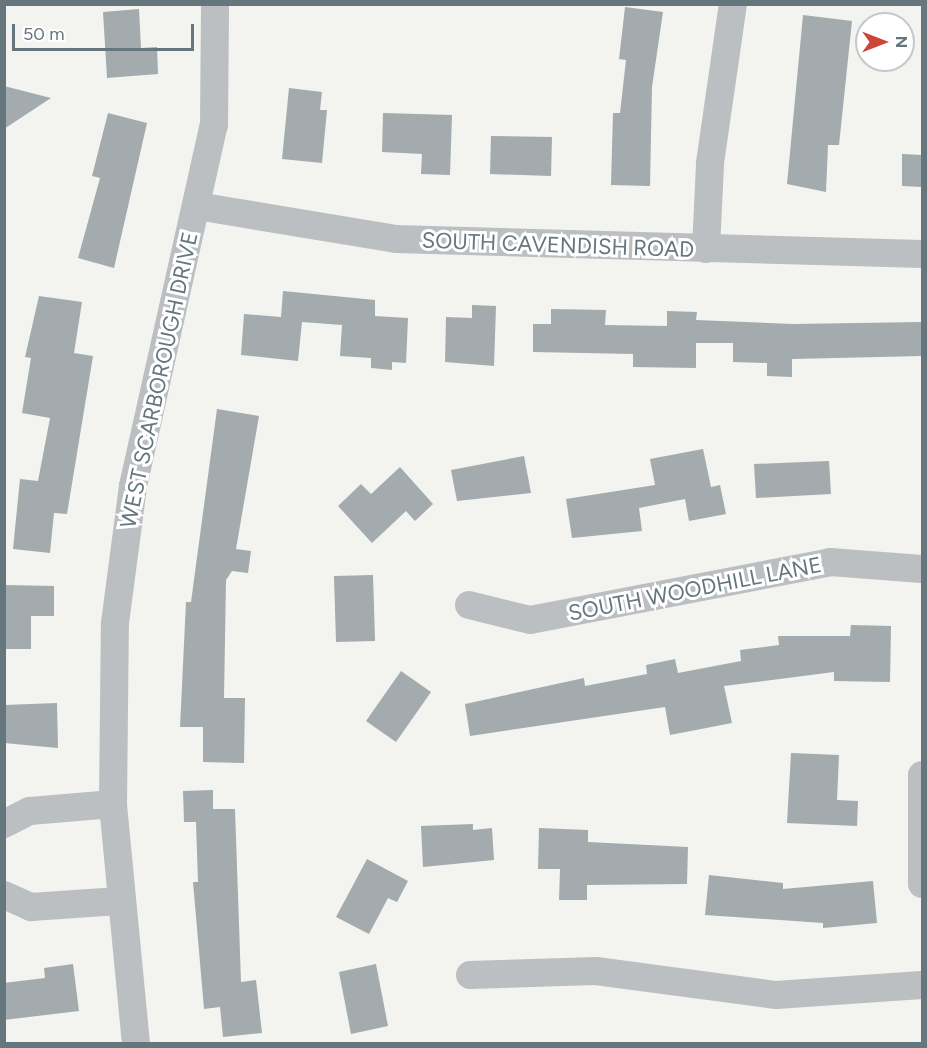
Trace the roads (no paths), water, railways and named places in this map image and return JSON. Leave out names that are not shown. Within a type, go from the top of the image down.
[{"type":"street","name":"WEST SCARBOROUGH DRIVE","points":[[136,1044],[119,901],[112,804],[115,623],[126,526],[214,125],[215,4]]},
{"type":"street","points":[[706,249],[710,163],[733,4]]},
{"type":"street","name":"SOUTH CAVENDISH ROAD","points":[[196,206],[396,239],[922,254]]},
{"type":"street","name":"SOUTH WOODHILL LANE","points":[[470,605],[530,620],[830,562],[922,569]]},
{"type":"street","points":[[922,775],[922,884]]},
{"type":"street","points":[[4,824],[30,811],[112,804]]},
{"type":"street","points":[[4,895],[31,908],[119,901]]},
{"type":"street","points":[[470,975],[596,971],[776,995],[922,985]]}]
